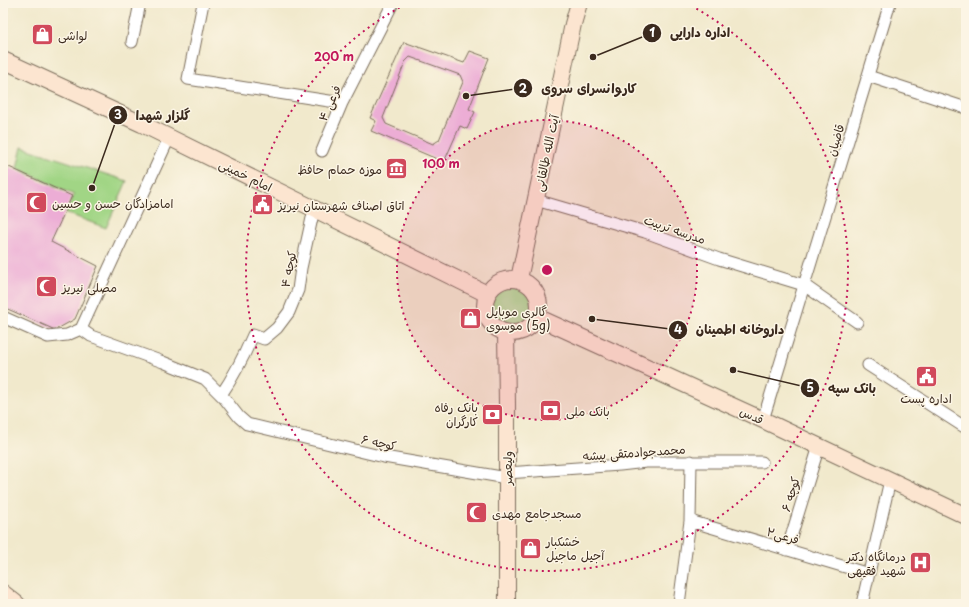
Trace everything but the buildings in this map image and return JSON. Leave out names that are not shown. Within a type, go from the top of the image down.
[{"type":"main road","name":"آیت الله طالقانی","points":[[519,279],[573,24],[579,3]]},
{"type":"main road","name":"امام خمینی","points":[[3,60],[169,138],[487,294]]},
{"type":"main road","points":[[509,278],[519,279],[529,284],[537,294],[539,310],[537,318],[532,325],[524,331],[515,333],[506,332],[498,329],[492,324],[485,310],[485,302],[487,294],[492,286],[509,278]]},
{"type":"main road","name":"قدس","points":[[537,318],[763,420],[966,516]]},
{"type":"main road","name":"ولیعصر","points":[[506,332],[507,604]]},
{"type":"main road","points":[[3,593],[17,604]]},
{"type":"street","points":[[132,42],[140,3]]},
{"type":"street","points":[[203,3],[188,79],[342,103]]},
{"type":"street","name":"فرعی ۴","points":[[322,151],[342,103],[393,3]]},
{"type":"street","name":"قاضیان","points":[[763,420],[890,3]]},
{"type":"street","points":[[868,76],[966,108]]},
{"type":"street","points":[[3,317],[48,337],[67,335],[81,329],[169,138]]},
{"type":"street","name":"مدرسه تربیت","points":[[536,200],[646,232],[719,259],[804,285],[857,322]]},
{"type":"street","name":"کوچه ۴","points":[[221,395],[242,362],[253,335],[264,339],[277,328],[289,312],[298,290],[301,268],[314,209]]},
{"type":"street","points":[[81,329],[90,336],[163,362],[205,379],[221,395]]},
{"type":"street","points":[[868,365],[966,428]]},
{"type":"street","name":"۶ کوچه","points":[[221,395],[239,417],[247,424],[384,457],[507,476]]},
{"type":"street","name":"کوچه ۶","points":[[787,550],[818,446]]},
{"type":"street","points":[[679,604],[690,521],[691,461]]},
{"type":"street","name":"محمدجوادمتقی پیشه","points":[[507,476],[646,462],[762,462]]},
{"type":"street","points":[[862,604],[890,480]]},
{"type":"street","name":"فرعی۲","points":[[690,521],[869,574]]},
{"type":"green space","points":[[22,147],[127,181],[106,228],[66,213],[74,195],[17,168]]},
{"type":"green space","points":[[526,282],[533,300],[530,317],[516,327],[500,323],[491,309],[491,301],[494,293],[502,286]]},
{"type":"place","name":"لواشی","points":[[43,35]]},
{"type":"place","name":"اداره دارایی","points":[[593,57]]},
{"type":"place","name":"کاروانسرای سروی","points":[[466,96]]},
{"type":"place","name":"موزه حمام حافظ","points":[[397,169]]},
{"type":"place","name":"گلزار شهدا","points":[[92,188]]},
{"type":"place","name":"امامزادگان حسن و حسین","points":[[36,203]]},
{"type":"place","name":"اتاق اصناف شهرستان نیریز","points":[[262,205]]},
{"type":"place","name":"مصلی نیریز","points":[[46,287]]},
{"type":"place","name":"گالری موبایل موسوی (5g)","points":[[470,318]]},
{"type":"place","name":"داروخانه اطمینان","points":[[592,319]]},
{"type":"place","name":"بانک سپه","points":[[733,370]]},
{"type":"place","name":"اداره پست","points":[[926,377]]},
{"type":"place","name":"بانک ملی","points":[[551,411]]},
{"type":"place","name":"بانک رفاه کارگران","points":[[493,414]]},
{"type":"place","name":"مسجدجامع مهدی","points":[[477,513]]},
{"type":"place","name":"خشکبار آجیل ماجیل","points":[[530,548]]},
{"type":"place","name":"درمانگاه دکتر شهید فقیهی","points":[[921,563]]}]
